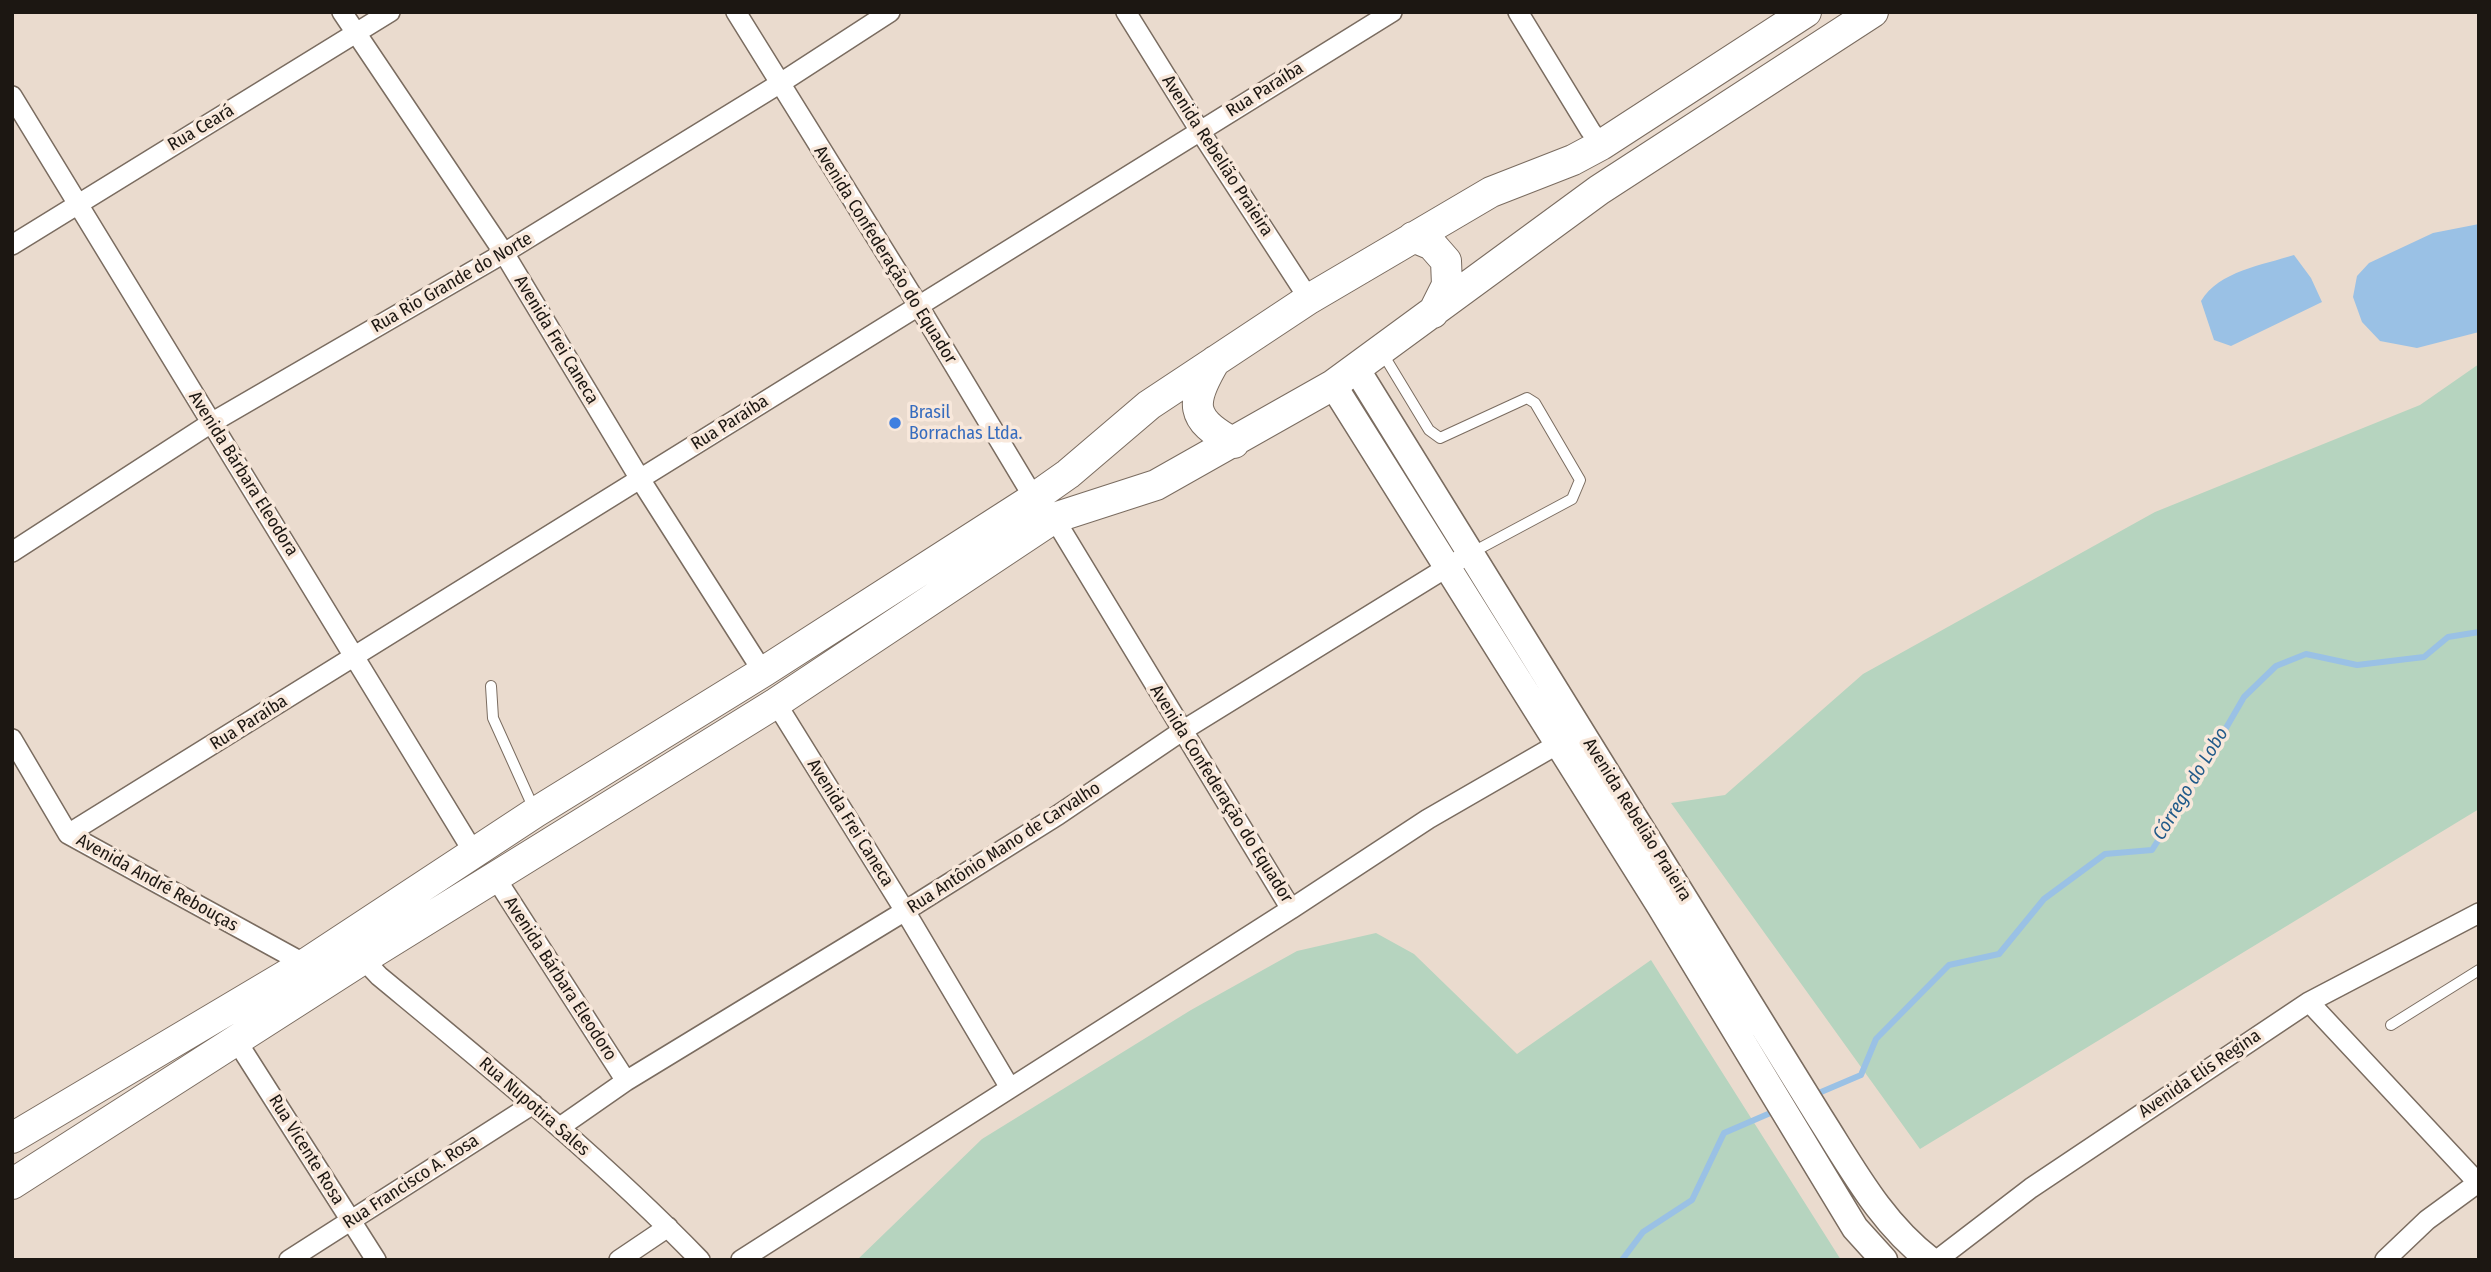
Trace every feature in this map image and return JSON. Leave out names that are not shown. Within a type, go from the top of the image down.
[{"type":"main road","points":[[12,1184],[363,959],[776,703],[1044,508],[1068,474],[1149,405],[1309,299],[1491,192],[1573,160],[1601,145],[1806,12]]},
{"type":"main road","points":[[12,1138],[305,964],[536,812],[763,672],[1044,508],[1157,485],[1345,378],[1599,190],[1873,12]]},
{"type":"main road","points":[[1413,237],[1432,245],[1446,261],[1447,285],[1433,313]]},
{"type":"main road","points":[[1216,361],[1199,392],[1197,405],[1210,431],[1234,443]]},
{"type":"street","name":"Avenida Frei Caneca","points":[[342,12],[504,253],[640,479],[763,672]]},
{"type":"street","name":"Rua Ceará","points":[[12,245],[390,12]]},
{"type":"street","name":"Avenida Confederação do Equador","points":[[736,12],[1291,909],[1428,819],[1558,744]]},
{"type":"street","name":"Rua Rio Grande do Norte","points":[[12,552],[211,423],[504,253],[779,85],[890,12]]},
{"type":"street","name":"Avenida Rebelião Praieira","points":[[1126,12],[1309,299]]},
{"type":"street","name":"Rua Paraíba","points":[[68,834],[1392,12]]},
{"type":"street","points":[[1518,12],[1601,145]]},
{"type":"street","name":"Avenida Bárbara Eleodora","points":[[12,96],[474,853]]},
{"type":"street","name":"Avenida Rebelião Praieira","points":[[1345,378],[1471,553],[1807,1098],[1882,1213],[1911,1245],[1930,1260]]},
{"type":"street","name":"Avenida Rebelião Praieira","points":[[1345,378],[1447,568],[1653,894],[1855,1228],[1884,1260]]},
{"type":"street","name":"Rua Antônio Mano de Carvalho","points":[[560,1127],[626,1081],[905,911],[1058,815],[1182,732],[1471,553]]},
{"type":"street","name":"Avenida Frei Caneca","points":[[776,703],[905,911],[1010,1088]]},
{"type":"street","points":[[1543,720],[1566,705]]},
{"type":"street","name":"Avenida André Rebouças","points":[[12,738],[68,834],[305,964]]},
{"type":"street","name":"Avenida Bárbara Eleodoro","points":[[495,877],[626,1081]]},
{"type":"street","points":[[741,1260],[1291,909]]},
{"type":"street","name":"Avenida Elis Regina","points":[[1937,1260],[2031,1188],[2309,1002],[2479,913]]},
{"type":"street","name":"Rua Nupotira Sales","points":[[363,959],[379,976],[560,1127],[700,1260]]},
{"type":"street","points":[[2309,1002],[2478,1183],[2427,1220],[2385,1260]]},
{"type":"street","name":"Rua Vicente Rosa","points":[[236,1040],[376,1260]]},
{"type":"street","name":"Rua Francisco A. Rosa","points":[[289,1260],[533,1104]]},
{"type":"street","points":[[619,1260],[668,1227]]},
{"type":"lane","points":[[1383,351],[1429,430],[1440,438],[1527,398],[1535,402],[1580,480],[1572,499],[1471,553]]},
{"type":"lane","points":[[491,686],[493,718],[536,812]]},
{"type":"lane","points":[[2391,1025],[2479,970]]},
{"type":"green space","points":[[2479,364],[2479,809],[1920,1149],[1671,803],[1725,795],[1863,674],[2155,512],[2420,405]]},
{"type":"green space","points":[[1376,933],[1414,954],[1517,1054],[1651,960],[1841,1260],[857,1260],[982,1139],[1191,1010],[1297,951]]},
{"type":"water","points":[[2479,224],[2479,332],[2417,348],[2380,341],[2362,322],[2353,297],[2357,276],[2369,263],[2433,233]]},
{"type":"water","points":[[2294,255],[2311,278],[2322,302],[2231,346],[2214,340],[2201,301],[2209,291],[2243,270]]},
{"type":"waterway","name":"Córrego do Lobo","points":[[1814,1095],[1861,1075],[1876,1039],[1949,965],[1999,954],[2044,899],[2105,854],[2152,850],[2244,697],[2276,666],[2306,654],[2357,665],[2424,657],[2448,637],[2479,632]]},
{"type":"waterway","name":"Córrego do Lobo","points":[[1622,1260],[1643,1232],[1692,1200],[1724,1133],[1775,1111]]},
{"type":"place","name":"Brasil Borrachas Ltda.","points":[[895,423]]}]
